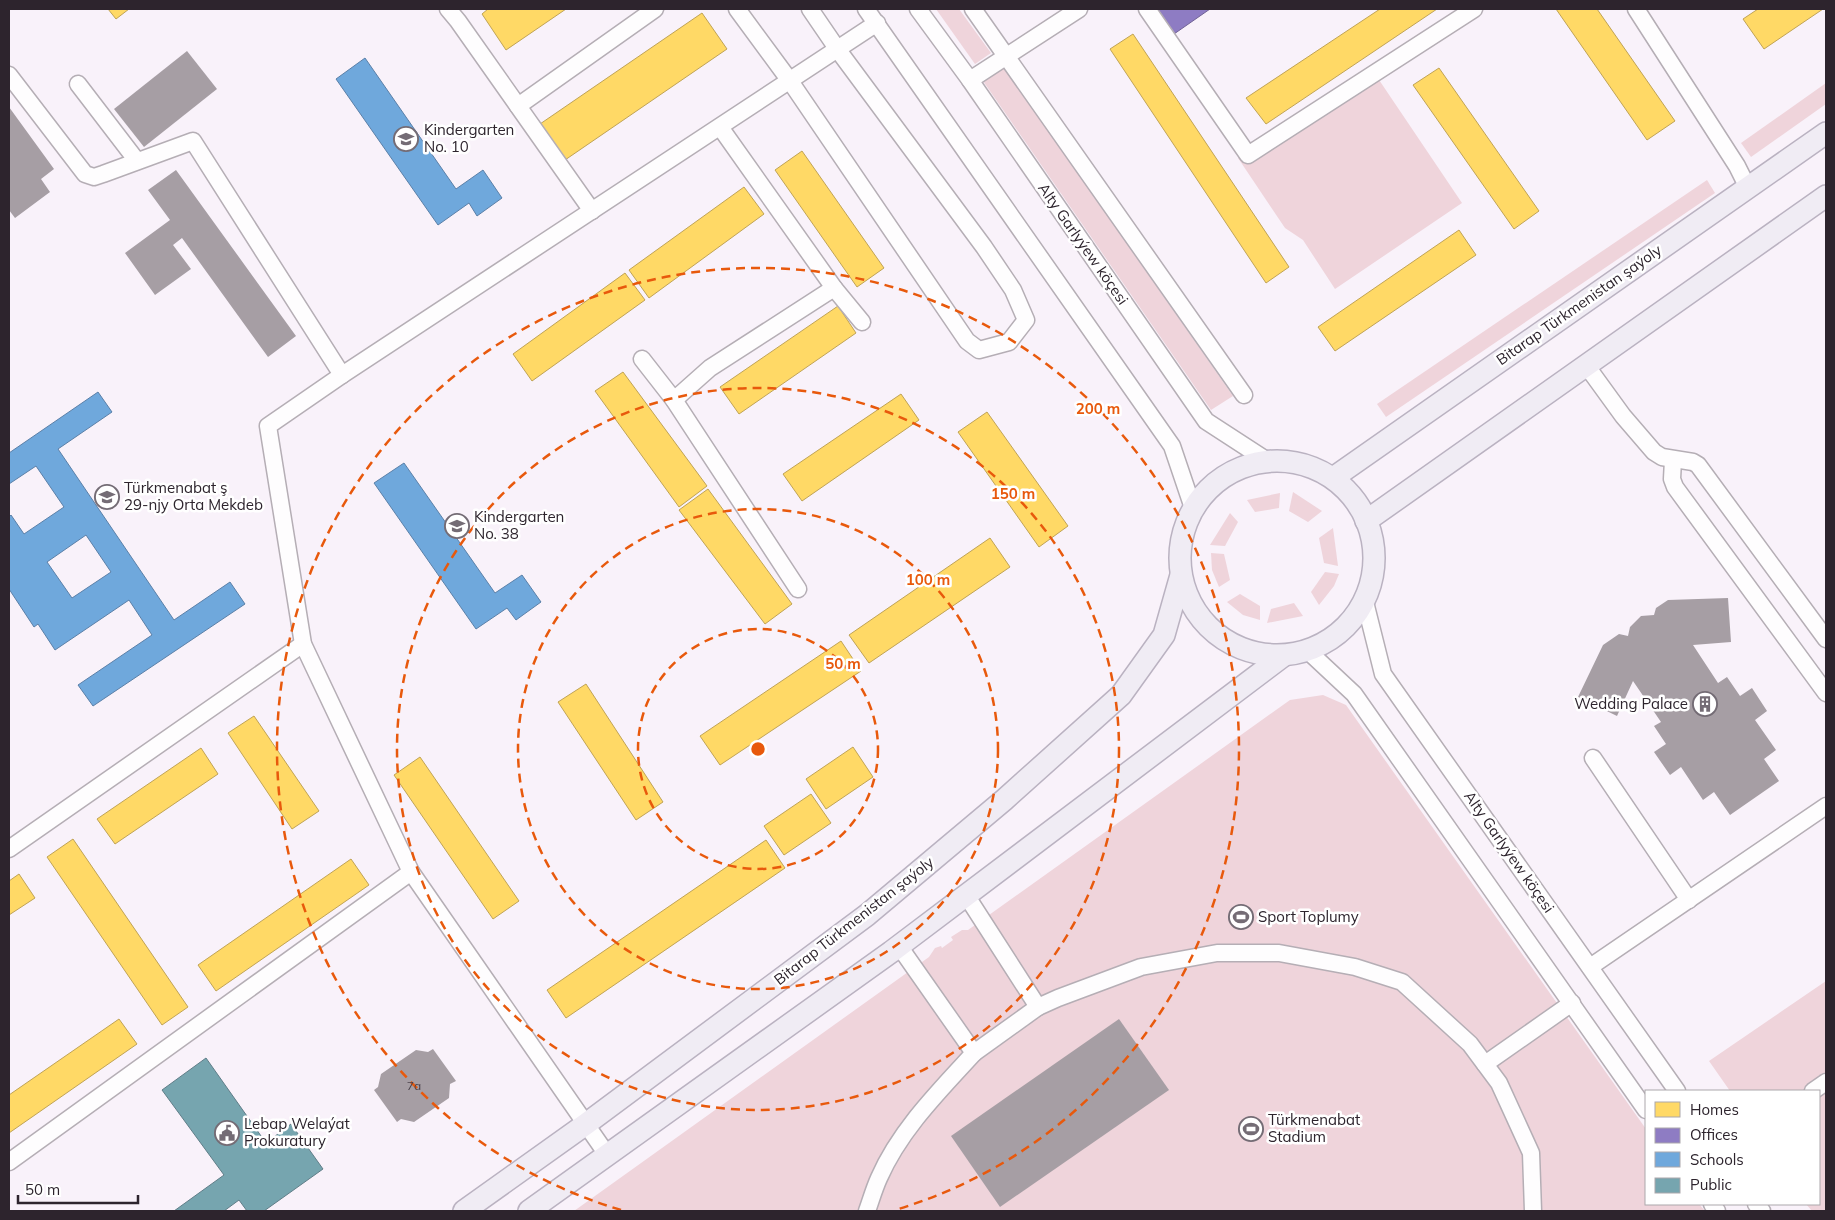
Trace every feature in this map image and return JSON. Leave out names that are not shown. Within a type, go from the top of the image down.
[{"type":"main road","name":"Bitarap Türkmenistan şaýoly","points":[[1333,478],[1826,133]]},
{"type":"main road","points":[[1366,521],[1826,196]]},
{"type":"main road","points":[[1266,460],[1289,460],[1311,466],[1333,478],[1340,483],[1362,508],[1374,540],[1374,572],[1365,602],[1351,623],[1331,640],[1308,651],[1283,656],[1255,653],[1228,642],[1206,625],[1190,602],[1181,575],[1180,552],[1182,537],[1193,508],[1212,485],[1237,468],[1266,460]]},
{"type":"main road","name":"Bitarap Türkmenistan şaýoly","points":[[464,1211],[586,1124],[867,915],[1004,800],[1120,695],[1164,635],[1181,575]]},
{"type":"main road","points":[[529,1211],[899,946],[1283,656]]},
{"type":"street","points":[[449,9],[592,211]]},
{"type":"street","points":[[518,106],[655,9]]},
{"type":"street","points":[[737,9],[790,81],[967,341],[979,350],[1009,342],[1026,320],[1013,290],[810,9]]},
{"type":"street","points":[[866,9],[1172,446],[1193,508]]},
{"type":"street","name":"Alty Garlyýew köçesi","points":[[918,9],[970,80],[1206,421],[1266,460]]},
{"type":"street","points":[[974,9],[1244,395]]},
{"type":"street","points":[[970,80],[1079,9]]},
{"type":"street","points":[[1147,9],[1248,155],[1474,9]]},
{"type":"street","points":[[1636,9],[1737,166],[1748,188]]},
{"type":"street","points":[[608,1156],[411,872],[303,644],[268,426],[342,375],[877,24]]},
{"type":"street","points":[[9,75],[85,174],[94,177],[193,141],[342,375]]},
{"type":"street","points":[[78,84],[137,161]]},
{"type":"street","points":[[720,127],[834,288],[862,322]]},
{"type":"street","points":[[674,400],[710,368],[834,288]]},
{"type":"street","points":[[642,359],[674,400],[798,589]]},
{"type":"street","points":[[1586,366],[1623,416],[1654,452],[1662,457],[1693,462],[1698,465],[1826,639]]},
{"type":"street","points":[[1673,460],[1672,479],[1675,487],[1826,693]]},
{"type":"street","name":"Alty Garlyýew köçesi","points":[[1365,602],[1383,674],[1676,1090]]},
{"type":"street","points":[[9,849],[303,644]]},
{"type":"street","points":[[1308,651],[1354,694],[1645,1109]]},
{"type":"street","points":[[1593,758],[1689,900]]},
{"type":"street","points":[[1590,967],[1826,806]]},
{"type":"street","points":[[9,1162],[411,872]]},
{"type":"street","points":[[966,895],[1038,1007]]},
{"type":"street","points":[[899,946],[974,1053]]},
{"type":"street","points":[[867,1211],[879,1178],[900,1141],[928,1102],[974,1053],[1038,1007],[1058,998],[1142,968],[1217,953],[1280,953],[1355,967],[1402,982],[1470,1044],[1499,1083],[1531,1153],[1533,1211]]},
{"type":"street","points":[[1485,1064],[1572,1003]]},
{"type":"street","points":[[1814,1090],[1826,1082]]},
{"type":"shaded area","points":[[936,9],[959,9],[991,53],[975,64]]},
{"type":"shaded area","points":[[1004,67],[1233,396],[1211,410],[983,81]]},
{"type":"shaded area","points":[[1371,68],[1462,203],[1335,289],[1303,240],[1285,228],[1238,158]]},
{"type":"shaded area","points":[[1826,83],[1826,104],[1751,157],[1741,143]]},
{"type":"shaded area","points":[[1707,180],[1715,193],[1386,417],[1377,404]]},
{"type":"shaded area","points":[[1293,492],[1322,511],[1308,522],[1289,511]]},
{"type":"shaded area","points":[[1280,493],[1279,508],[1255,512],[1247,500]]},
{"type":"shaded area","points":[[1230,513],[1238,522],[1225,546],[1210,545]]},
{"type":"shaded area","points":[[1333,528],[1338,566],[1324,563],[1319,538]]},
{"type":"shaded area","points":[[1211,553],[1224,554],[1230,580],[1219,587],[1212,570]]},
{"type":"shaded area","points":[[1325,572],[1339,574],[1334,586],[1319,605],[1311,592]]},
{"type":"shaded area","points":[[1240,594],[1260,606],[1260,620],[1243,615],[1227,602]]},
{"type":"shaded area","points":[[1294,603],[1303,616],[1267,623],[1271,609]]},
{"type":"shaded area","name":"Sport Toplumy","points":[[1323,695],[1346,705],[1645,1128],[1645,1205],[1700,1205],[1705,1211],[574,1211],[929,957],[935,948],[941,946],[942,948],[953,940],[951,937],[962,930],[968,930],[1290,700]]},
{"type":"shaded area","points":[[1826,981],[1826,1211],[1812,1211],[1807,1205],[1820,1205],[1820,1090],[1729,1090],[1709,1061]]},
{"type":"building: Homes","points":[[108,9],[129,9],[116,19]]},
{"type":"building: Homes","points":[[488,9],[566,9],[506,50],[482,14]]},
{"type":"building: Homes","points":[[1380,9],[1437,9],[1266,124],[1246,98]]},
{"type":"building: Homes","points":[[1556,9],[1597,9],[1675,121],[1647,140]]},
{"type":"building: Homes","points":[[1758,9],[1823,9],[1764,49],[1743,19]]},
{"type":"building: Homes","points":[[702,13],[727,49],[565,160],[540,124]]},
{"type":"building: Homes","points":[[1133,34],[1289,267],[1266,283],[1110,49]]},
{"type":"building: Homes","points":[[1439,68],[1539,211],[1514,229],[1413,85]]},
{"type":"building: Homes","points":[[802,151],[884,268],[857,287],[775,170]]},
{"type":"building: Homes","points":[[744,187],[764,214],[649,298],[629,270]]},
{"type":"building: Homes","points":[[1459,230],[1476,255],[1335,351],[1318,327]]},
{"type":"building: Homes","points":[[625,273],[645,300],[532,381],[513,354]]},
{"type":"building: Homes","points":[[838,306],[856,333],[739,414],[720,387]]},
{"type":"building: Homes","points":[[623,372],[707,486],[679,507],[595,391]]},
{"type":"building: Homes","points":[[901,394],[919,420],[802,501],[783,474]]},
{"type":"building: Homes","points":[[987,412],[1068,526],[1039,547],[958,432]]},
{"type":"building: Homes","points":[[708,489],[792,604],[765,624],[679,510]]},
{"type":"building: Homes","points":[[990,538],[1010,567],[869,663],[849,635]]},
{"type":"building: Homes","points":[[841,641],[861,671],[720,765],[700,736]]},
{"type":"building: Homes","points":[[586,684],[663,802],[636,820],[558,702]]},
{"type":"building: Homes","points":[[254,716],[319,811],[292,829],[228,733]]},
{"type":"building: Homes","points":[[853,747],[873,777],[826,809],[806,779]]},
{"type":"building: Homes","points":[[201,748],[218,774],[115,844],[97,819]]},
{"type":"building: Homes","points":[[420,757],[519,901],[493,919],[394,775]]},
{"type":"building: Homes","points":[[811,794],[831,823],[784,855],[764,826]]},
{"type":"building: Homes","points":[[73,839],[188,1007],[162,1025],[47,857]]},
{"type":"building: Homes","points":[[766,840],[785,868],[566,1018],[547,990]]},
{"type":"building: Homes","points":[[351,859],[369,885],[216,991],[198,965]]},
{"type":"building: Homes","points":[[19,874],[35,898],[9,915],[9,881]]},
{"type":"building: Homes","points":[[119,1019],[137,1044],[9,1133],[9,1095]]},
{"type":"building: Offices","points":[[1158,9],[1210,9],[1174,34]]},
{"type":"building: Schools","points":[[365,58],[456,189],[483,170],[502,198],[477,216],[469,203],[438,225],[336,79]]},
{"type":"building: Schools","points":[[98,392],[112,412],[58,449],[174,620],[230,582],[245,604],[93,706],[78,685],[152,635],[129,600],[55,650],[38,624],[34,627],[9,589],[9,517],[11,515],[24,534],[64,507],[36,466],[9,484],[9,453]],"holes":[[[86,535],[111,572],[72,598],[47,562]]]},
{"type":"building: Schools","points":[[404,463],[495,593],[522,575],[541,602],[516,620],[507,608],[476,629],[374,483]]},
{"type":"building: Public","name":"Lebap Welaýat Prokuratury","points":[[206,1058],[266,1143],[291,1124],[323,1169],[264,1211],[247,1211],[239,1200],[224,1211],[174,1211],[224,1175],[162,1090]]},
{"type":"building: Other","points":[[187,51],[217,89],[144,147],[114,109]]},
{"type":"building: Other","points":[[9,107],[54,169],[41,179],[50,192],[15,218],[9,210]]},
{"type":"building: Other","points":[[176,170],[296,336],[268,357],[182,238],[173,245],[191,269],[155,295],[125,253],[170,220],[148,190]]},
{"type":"building: Other","name":"Wedding Palace","points":[[1728,598],[1731,642],[1693,645],[1718,683],[1727,677],[1740,696],[1752,688],[1767,711],[1755,720],[1776,750],[1764,759],[1779,781],[1730,815],[1714,792],[1703,800],[1681,767],[1670,775],[1654,752],[1666,744],[1654,726],[1661,722],[1633,681],[1617,716],[1578,697],[1603,645],[1619,634],[1628,636],[1630,627],[1641,616],[1654,615],[1656,608],[1668,600]]},
{"type":"building: Other","points":[[1119,1019],[1169,1090],[1000,1207],[951,1136]]},
{"type":"building: Other","points":[[433,1049],[456,1081],[450,1084],[449,1098],[414,1122],[401,1119],[397,1122],[374,1090],[378,1087],[381,1074],[416,1050],[428,1052]]},
{"type":"place","name":"Kindergarten No. 10","points":[[406,139]]},
{"type":"place","name":"Türkmenabat ş 29-njy Orta Mekdeb","points":[[107,497]]},
{"type":"place","name":"Kindergarten No. 38","points":[[457,526]]},
{"type":"place","name":"Wedding Palace","points":[[1705,704]]},
{"type":"place","name":"Sport Toplumy","points":[[1241,917]]},
{"type":"place","name":"Türkmenabat Stadium","points":[[1251,1129]]},
{"type":"place","name":"Lebap Welaýat Prokuratury","points":[[227,1133]]}]
